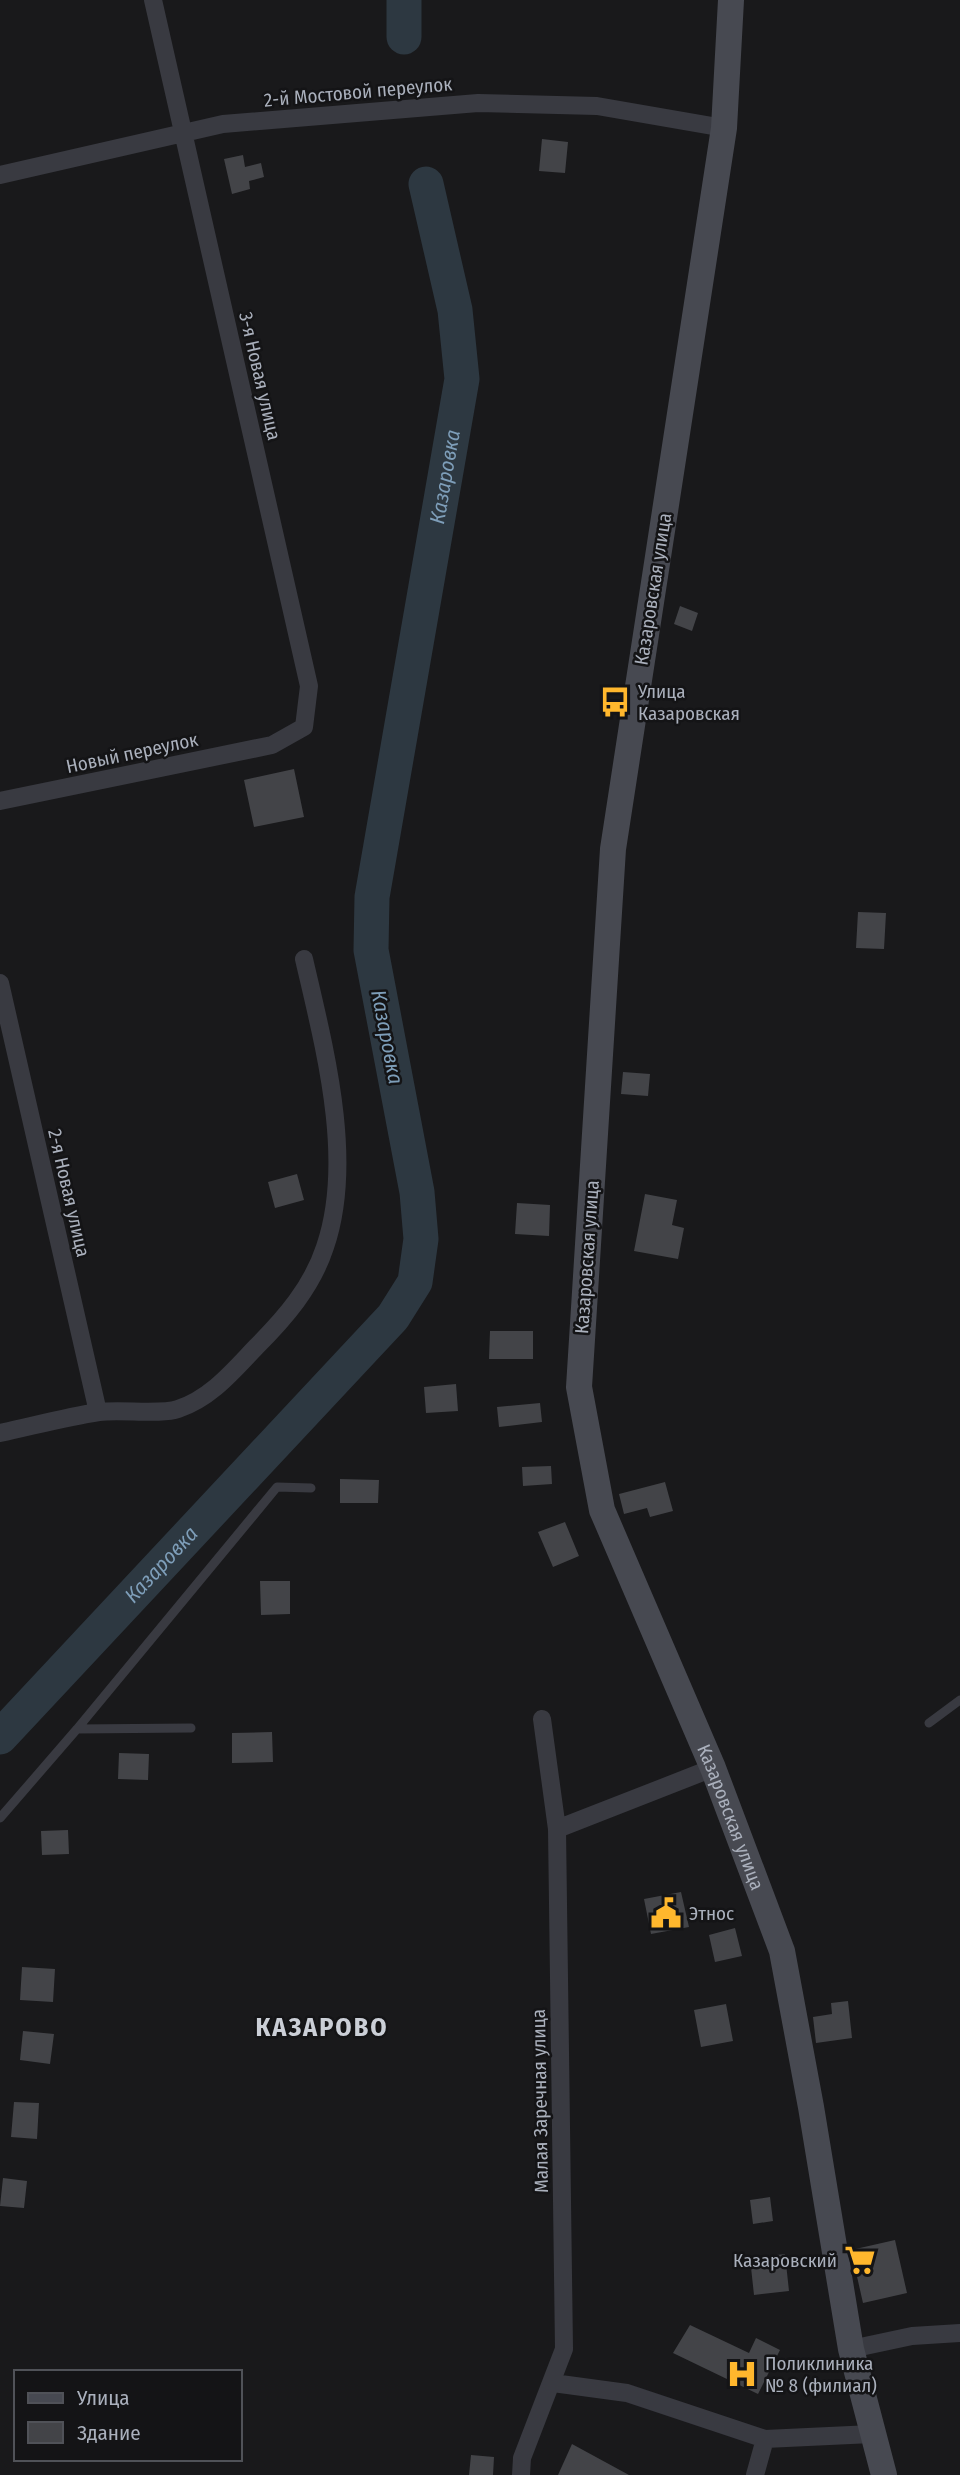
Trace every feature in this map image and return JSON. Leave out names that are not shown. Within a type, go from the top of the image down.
[{"type":"street","name":"3-я Новая улица","points":[[153,0],[309,686],[304,727],[272,745]]},
{"type":"street","name":"Казаровская улица","points":[[731,0],[724,128],[613,849],[579,1387],[602,1510],[713,1768],[782,1951],[851,2349],[884,2475]]},
{"type":"street","name":"2-й Мостовой переулок","points":[[0,175],[223,124],[478,103],[597,106],[724,128]]},
{"type":"street","name":"Новый переулок","points":[[0,801],[272,745]]},
{"type":"street","points":[[0,1433],[98,1412],[175,1410],[211,1392],[288,1315],[311,1278],[325,1248],[333,1212],[337,1174],[331,1081],[304,959]]},
{"type":"street","name":"2-я Новая улица","points":[[0,984],[98,1412]]},
{"type":"street","name":"Малая Заречная улица","points":[[521,2475],[522,2458],[564,2349],[557,1829],[542,1719]]},
{"type":"street","points":[[557,1829],[713,1768]]},
{"type":"street","points":[[851,2349],[912,2336],[960,2333]]},
{"type":"street","points":[[553,2383],[627,2393],[765,2439],[872,2434]]},
{"type":"street","points":[[755,2475],[765,2439]]},
{"type":"lane","points":[[0,1818],[78,1728],[277,1486],[311,1488]]},
{"type":"lane","points":[[929,1723],[960,1699]]},
{"type":"lane","points":[[78,1728],[191,1728]]},
{"type":"building","points":[[542,139],[568,142],[565,173],[539,171]]},
{"type":"building","points":[[243,155],[245,167],[261,163],[264,177],[249,181],[250,189],[232,194],[224,159]]},
{"type":"building","points":[[680,606],[698,613],[692,631],[674,624]]},
{"type":"building","points":[[294,769],[304,817],[254,827],[244,780]]},
{"type":"building","points":[[858,912],[886,913],[884,949],[856,948]]},
{"type":"building","points":[[623,1072],[650,1074],[648,1096],[621,1094]]},
{"type":"building","points":[[297,1174],[304,1200],[275,1208],[268,1182]]},
{"type":"building","points":[[645,1194],[677,1200],[672,1225],[684,1228],[678,1259],[634,1251]]},
{"type":"building","points":[[517,1203],[550,1205],[549,1236],[515,1234]]},
{"type":"building","points":[[490,1331],[533,1331],[533,1359],[489,1359]]},
{"type":"building","points":[[456,1384],[458,1411],[426,1413],[424,1387]]},
{"type":"building","points":[[540,1403],[542,1422],[499,1427],[497,1407]]},
{"type":"building","points":[[551,1466],[552,1484],[523,1486],[522,1467]]},
{"type":"building","points":[[340,1479],[379,1480],[378,1503],[340,1503]]},
{"type":"building","points":[[665,1482],[673,1511],[650,1517],[647,1508],[624,1514],[619,1494]]},
{"type":"building","points":[[565,1522],[579,1556],[553,1567],[538,1532]]},
{"type":"building","points":[[260,1581],[290,1581],[290,1614],[261,1615]]},
{"type":"building","points":[[272,1732],[273,1762],[232,1763],[232,1733]]},
{"type":"building","points":[[119,1753],[149,1754],[148,1780],[118,1779]]},
{"type":"building","points":[[68,1830],[69,1854],[42,1855],[41,1831]]},
{"type":"building","name":"Этнос","points":[[681,1892],[689,1927],[651,1934],[644,1899]]},
{"type":"building","points":[[735,1928],[742,1956],[715,1962],[709,1935]]},
{"type":"building","points":[[22,1967],[55,1969],[53,2002],[20,2000]]},
{"type":"building","points":[[848,2001],[852,2038],[816,2043],[813,2017],[832,2014],[831,2003]]},
{"type":"building","points":[[726,2004],[733,2041],[701,2047],[694,2010]]},
{"type":"building","points":[[23,2031],[54,2034],[50,2064],[20,2060]]},
{"type":"building","points":[[14,2102],[39,2103],[37,2139],[11,2137]]},
{"type":"building","points":[[3,2178],[27,2181],[24,2208],[0,2206]]},
{"type":"building","points":[[770,2197],[773,2221],[753,2224],[750,2200]]},
{"type":"building","points":[[895,2240],[907,2293],[863,2303],[851,2250]]},
{"type":"building","points":[[785,2254],[789,2291],[754,2295],[750,2258]]},
{"type":"building","name":"Поликлиника № 8 (филиал)","points":[[690,2325],[749,2353],[756,2338],[780,2350],[758,2394],[673,2353]]},
{"type":"building","points":[[572,2444],[629,2475],[558,2475]]},
{"type":"building","points":[[471,2455],[494,2457],[493,2475],[469,2475]]},
{"type":"waterway","name":"Казаровка","points":[[404,0],[404,37]]},
{"type":"waterway","name":"Казаровка","points":[[0,1737],[393,1317],[415,1282],[421,1239],[417,1192],[371,950],[372,897],[462,379],[455,310],[426,184]]},
{"type":"place","name":"Улица Казаровская","points":[[615,702]]},
{"type":"place","name":"Этнос","points":[[666,1913]]},
{"type":"place","name":"Казаровский","points":[[860,2260]]},
{"type":"place","name":"Поликлиника № 8 (филиал)","points":[[742,2374]]},
{"type":"district","name":"КАЗАРОВО","points":[[322,2027]]}]
